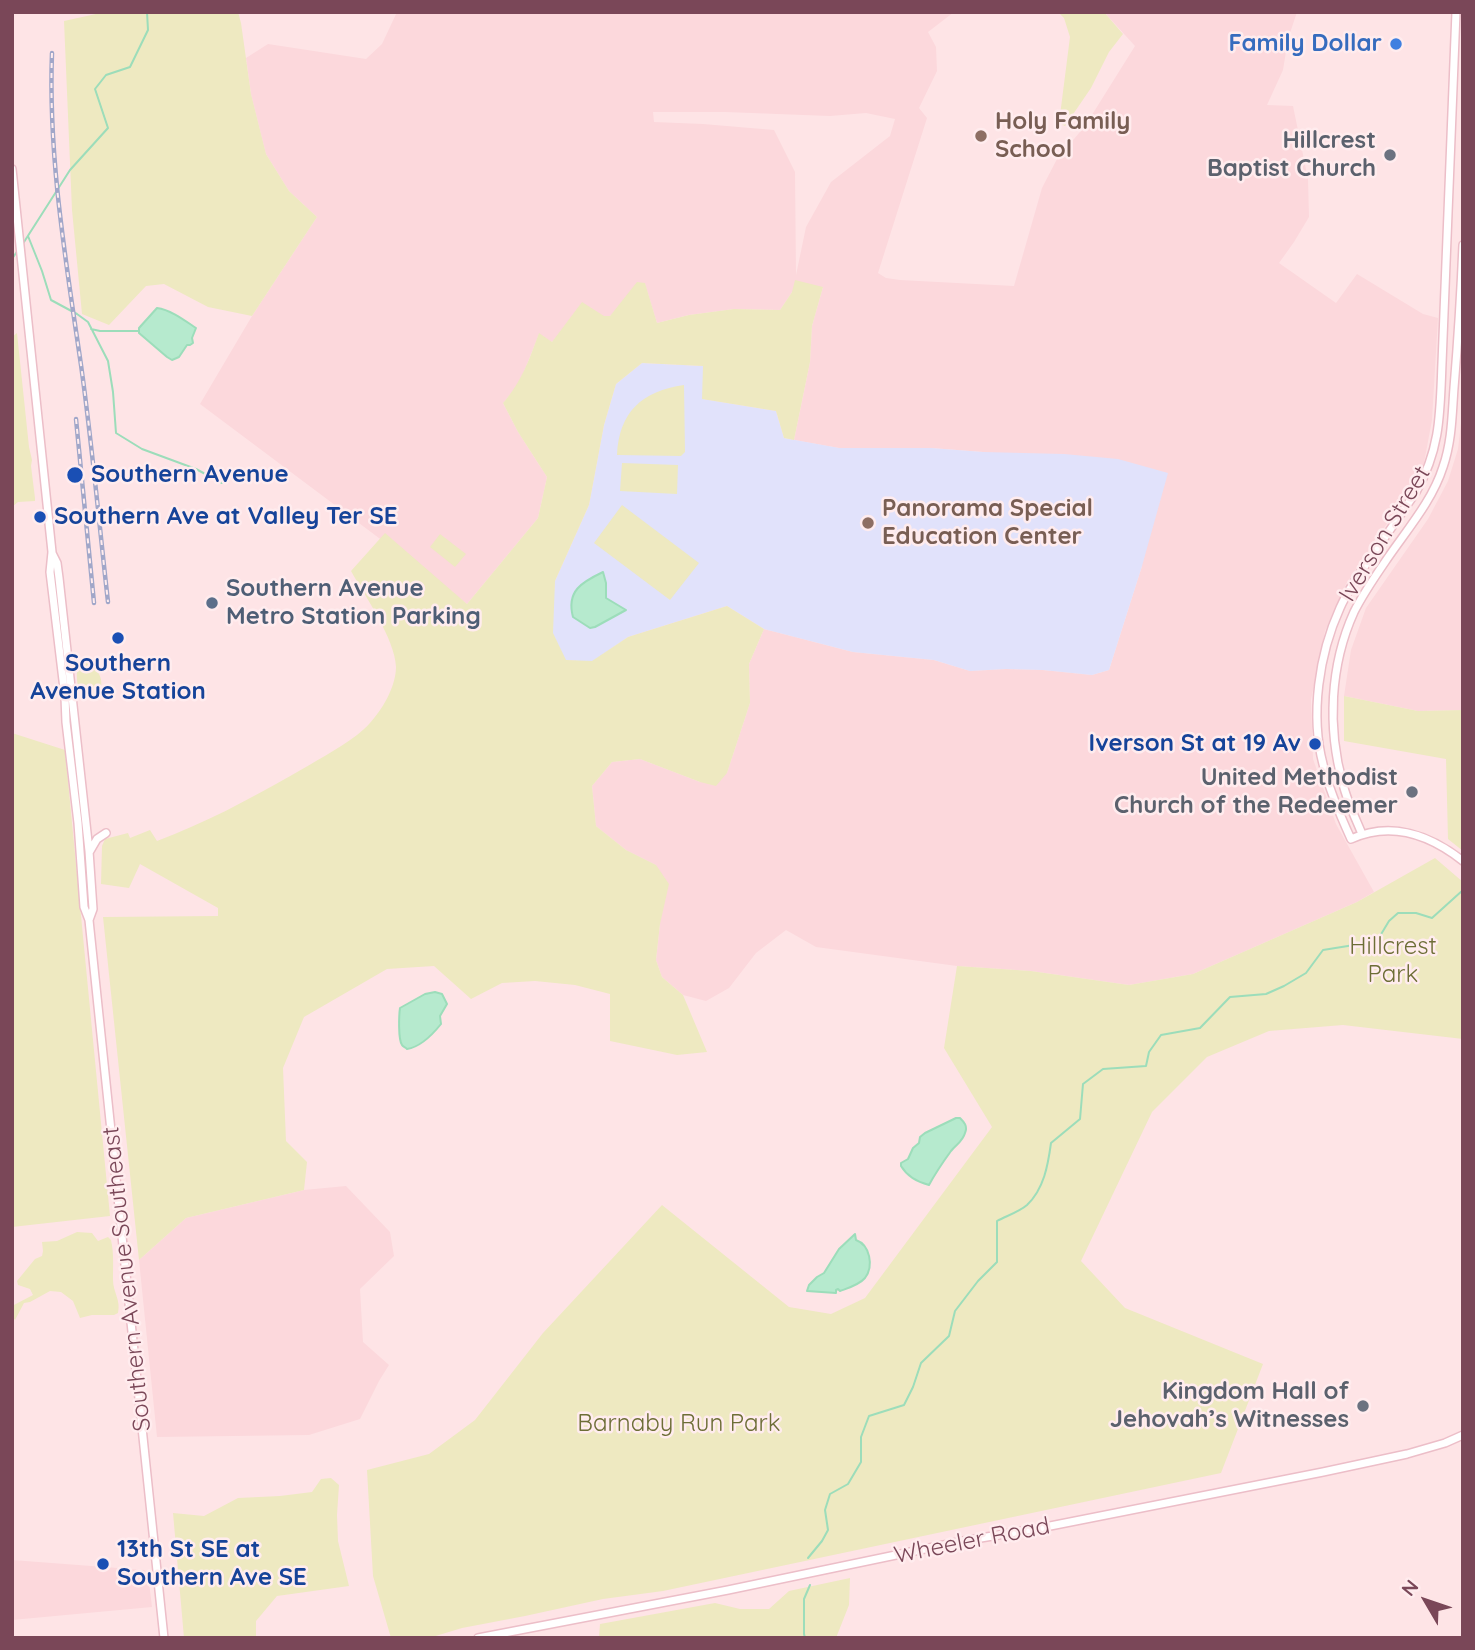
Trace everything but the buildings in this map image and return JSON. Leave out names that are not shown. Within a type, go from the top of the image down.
[{"type":"main road","name":"Iverson Street","points":[[1456,12],[1442,374],[1439,421],[1433,454],[1416,492],[1363,568],[1340,608],[1329,638],[1319,686],[1318,722],[1322,761],[1332,794],[1351,839],[1362,834],[1346,797],[1333,738],[1335,682],[1346,633],[1354,612],[1370,583],[1429,497],[1443,470],[1452,428],[1463,245]]},
{"type":"main road","name":"Southern Avenue Southeast","points":[[12,169],[52,552],[50,572],[64,684],[84,907],[89,920],[164,1638]]},
{"type":"main road","name":"Southern Avenue Southeast","points":[[52,552],[59,578],[89,851],[93,909],[89,920]]},
{"type":"main road","points":[[1362,834],[1377,831],[1407,833],[1437,843],[1463,862]]},
{"type":"main road","points":[[89,851],[97,839],[106,833]]},
{"type":"main road","name":"Wheeler Road","points":[[478,1638],[1323,1472],[1418,1451],[1463,1435]]},
{"type":"shaded area","points":[[397,12],[954,12],[928,32],[936,47],[937,71],[919,108],[927,118],[878,273],[886,278],[900,280],[1014,286],[1042,188],[1057,159],[1085,126],[1135,46],[1104,12],[1297,12],[1288,39],[1283,70],[1267,105],[1293,106],[1308,179],[1309,217],[1279,263],[1336,303],[1357,274],[1423,314],[1438,318],[1432,420],[1424,463],[1407,494],[1346,584],[1325,631],[1311,700],[1313,759],[1336,824],[1374,892],[1193,974],[1129,985],[816,947],[786,930],[756,953],[729,988],[706,1001],[683,995],[662,977],[656,960],[660,924],[656,865],[626,850],[596,826],[592,786],[612,762],[640,759],[700,782],[727,773],[750,703],[749,664],[764,629],[853,652],[934,660],[970,671],[1043,670],[1092,675],[1109,670],[1142,566],[983,452],[931,448],[839,448],[794,440],[810,362],[812,326],[823,287],[792,292],[780,310],[734,309],[689,315],[657,323],[645,284],[610,316],[604,316],[551,342],[539,334],[516,388],[503,403],[547,477],[538,518],[467,604],[200,404],[252,316],[317,217],[289,191],[266,154],[251,94],[246,58],[268,44],[366,59],[382,44]],"holes":[[[653,112],[830,116],[866,113],[895,119],[890,136],[831,182],[806,227],[796,275],[795,172],[774,130],[654,122]]]},
{"type":"shaded area","points":[[157,308],[172,313],[196,328],[193,343],[187,345],[179,357],[172,360],[139,333],[139,328]]},
{"type":"shaded area","name":"Panorama Special Education Center","points":[[642,363],[703,366],[703,399],[776,411],[784,438],[839,448],[931,448],[1064,454],[1118,459],[1168,473],[1109,670],[1092,675],[1043,670],[970,671],[934,660],[853,652],[764,629],[727,606],[628,637],[592,662],[565,660],[551,629],[555,581],[589,505],[604,425],[616,384]]},
{"type":"shaded area","points":[[1463,406],[1463,710],[1418,711],[1344,696],[1351,650],[1366,608],[1428,519],[1448,481],[1458,449]]},
{"type":"shaded area","points":[[603,572],[606,598],[626,610],[590,628],[573,617],[572,600],[582,584]]},
{"type":"shaded area","points":[[425,994],[442,994],[447,1004],[440,1016],[441,1024],[421,1043],[407,1049],[400,1038],[400,1008]]},
{"type":"shaded area","points":[[960,1118],[965,1124],[964,1136],[929,1185],[909,1176],[901,1163],[908,1159],[920,1137]]},
{"type":"shaded area","points":[[346,1186],[390,1232],[394,1256],[360,1289],[363,1342],[389,1365],[360,1419],[309,1435],[157,1437],[139,1260],[186,1218],[304,1190]]},
{"type":"shaded area","points":[[855,1234],[856,1240],[865,1246],[869,1256],[869,1268],[865,1278],[860,1283],[836,1290],[836,1293],[807,1291],[809,1285],[824,1273],[839,1249]]},
{"type":"shaded area","points":[[12,1560],[144,1570],[148,1574],[152,1607],[12,1620]]},
{"type":"green space","points":[[105,12],[238,12],[251,94],[266,154],[289,191],[317,217],[252,316],[208,307],[164,284],[146,286],[109,325],[82,314],[72,210],[64,21]]},
{"type":"green space","points":[[1058,12],[1104,12],[1123,34],[1109,52],[1091,88],[1065,126],[1059,123],[1070,37],[1064,18]]},
{"type":"green space","points":[[795,280],[823,287],[812,326],[810,362],[794,440],[784,438],[776,411],[702,399],[703,366],[642,363],[616,384],[604,425],[589,505],[555,581],[553,633],[566,660],[592,661],[628,637],[727,606],[764,629],[749,664],[750,703],[727,773],[716,786],[640,759],[612,762],[592,786],[596,826],[626,850],[656,865],[669,884],[660,924],[656,960],[662,977],[683,995],[707,1052],[677,1055],[610,1041],[610,994],[575,985],[535,981],[502,983],[471,999],[434,966],[387,969],[304,1017],[283,1068],[286,1141],[307,1162],[304,1190],[186,1218],[139,1260],[103,917],[218,916],[218,908],[140,864],[129,888],[101,884],[102,846],[105,839],[128,833],[130,838],[150,830],[157,841],[192,827],[325,756],[357,735],[371,722],[388,696],[396,667],[385,631],[351,571],[385,533],[467,604],[538,518],[547,477],[503,403],[520,378],[539,333],[552,342],[582,302],[604,316],[610,316],[637,282],[645,283],[657,323],[689,315],[734,309],[780,310],[792,292]]},
{"type":"green space","points":[[17,333],[35,501],[18,502],[12,507],[12,337]]},
{"type":"green space","points":[[684,385],[685,452],[681,456],[617,455],[622,427],[636,406],[656,392]]},
{"type":"green space","points":[[622,463],[678,465],[677,494],[620,491]]},
{"type":"green space","points":[[622,505],[699,563],[670,600],[594,543]]},
{"type":"green space","points":[[440,534],[466,554],[455,567],[430,547]]},
{"type":"green space","points":[[86,660],[96,670],[101,681],[100,691],[90,696],[82,692],[77,681],[77,667]]},
{"type":"green space","points":[[1344,696],[1418,711],[1463,710],[1463,851],[1448,839],[1446,759],[1344,741]]},
{"type":"green space","points":[[12,733],[65,750],[110,1216],[12,1227]]},
{"type":"green space","name":"Barnaby Run Park","points":[[1435,858],[1463,882],[1463,1039],[1343,1025],[1269,1031],[1207,1057],[1152,1112],[1081,1261],[1125,1308],[1263,1364],[1221,1473],[663,1591],[603,1599],[462,1628],[429,1638],[391,1638],[373,1576],[367,1470],[429,1454],[475,1420],[543,1333],[662,1205],[789,1307],[831,1314],[865,1298],[992,1127],[944,1048],[957,966],[1031,971],[1129,985],[1193,974],[1357,902]]},
{"type":"green space","points":[[77,1232],[92,1233],[98,1241],[108,1237],[111,1240],[113,1284],[118,1313],[80,1318],[73,1301],[61,1292],[50,1291],[24,1303],[15,1320],[12,1306],[33,1295],[30,1289],[18,1285],[17,1281],[35,1259],[42,1256],[42,1242],[57,1241]]},
{"type":"green space","points":[[331,1478],[339,1485],[338,1541],[349,1586],[277,1596],[256,1621],[256,1638],[184,1638],[173,1513],[204,1516],[238,1498],[312,1492],[321,1479]]},
{"type":"green space","points":[[850,1578],[849,1605],[836,1638],[599,1638],[600,1624],[715,1603],[740,1609],[769,1609],[789,1591]]},
{"type":"waterway","points":[[24,242],[70,170],[108,128],[95,89],[106,75],[130,67],[148,30],[147,12]]},
{"type":"waterway","points":[[28,236],[51,300],[88,322],[108,361],[116,433],[142,449],[196,469],[222,483]]},
{"type":"waterway","points":[[12,259],[18,250]]},
{"type":"waterway","points":[[91,329],[139,331]]},
{"type":"waterway","points":[[808,1558],[828,1530],[825,1510],[830,1494],[848,1484],[861,1462],[861,1437],[869,1416],[904,1405],[921,1363],[949,1336],[955,1311],[997,1262],[997,1221],[1024,1207],[1033,1199],[1047,1168],[1051,1143],[1080,1119],[1083,1084],[1103,1069],[1146,1066],[1149,1052],[1161,1035],[1200,1028],[1230,997],[1266,994],[1284,986],[1306,973],[1323,950],[1354,945],[1380,936],[1389,921],[1398,913],[1416,913],[1432,918],[1463,890]]},
{"type":"waterway","points":[[805,1638],[804,1599],[810,1585]]},
{"type":"railway","points":[[52,53],[55,170],[85,394],[108,602]]},
{"type":"railway","points":[[76,419],[94,603]]},
{"type":"place","name":"Family Dollar","points":[[1396,44]]},
{"type":"place","name":"Holy Family School","points":[[981,136]]},
{"type":"place","name":"Hillcrest Baptist Church","points":[[1390,155]]},
{"type":"place","name":"Southern Avenue","points":[[75,475]]},
{"type":"place","name":"Southern Ave at Valley Ter SE","points":[[40,517]]},
{"type":"place","name":"Panorama Special Education Center","points":[[868,523]]},
{"type":"place","name":"Southern Avenue Metro Station Parking","points":[[212,603]]},
{"type":"place","name":"Southern Avenue Station","points":[[118,638]]},
{"type":"place","name":"Iverson St at 19 Av","points":[[1315,744]]},
{"type":"place","name":"United Methodist Church of the Redeemer","points":[[1412,792]]},
{"type":"place","name":"Kingdom Hall of Jehovah’s Witnesses","points":[[1363,1406]]},
{"type":"place","name":"13th St SE at Southern Ave SE","points":[[103,1564]]},
{"type":"park label","name":"Hillcrest Park","points":[[1393,961]]}]
